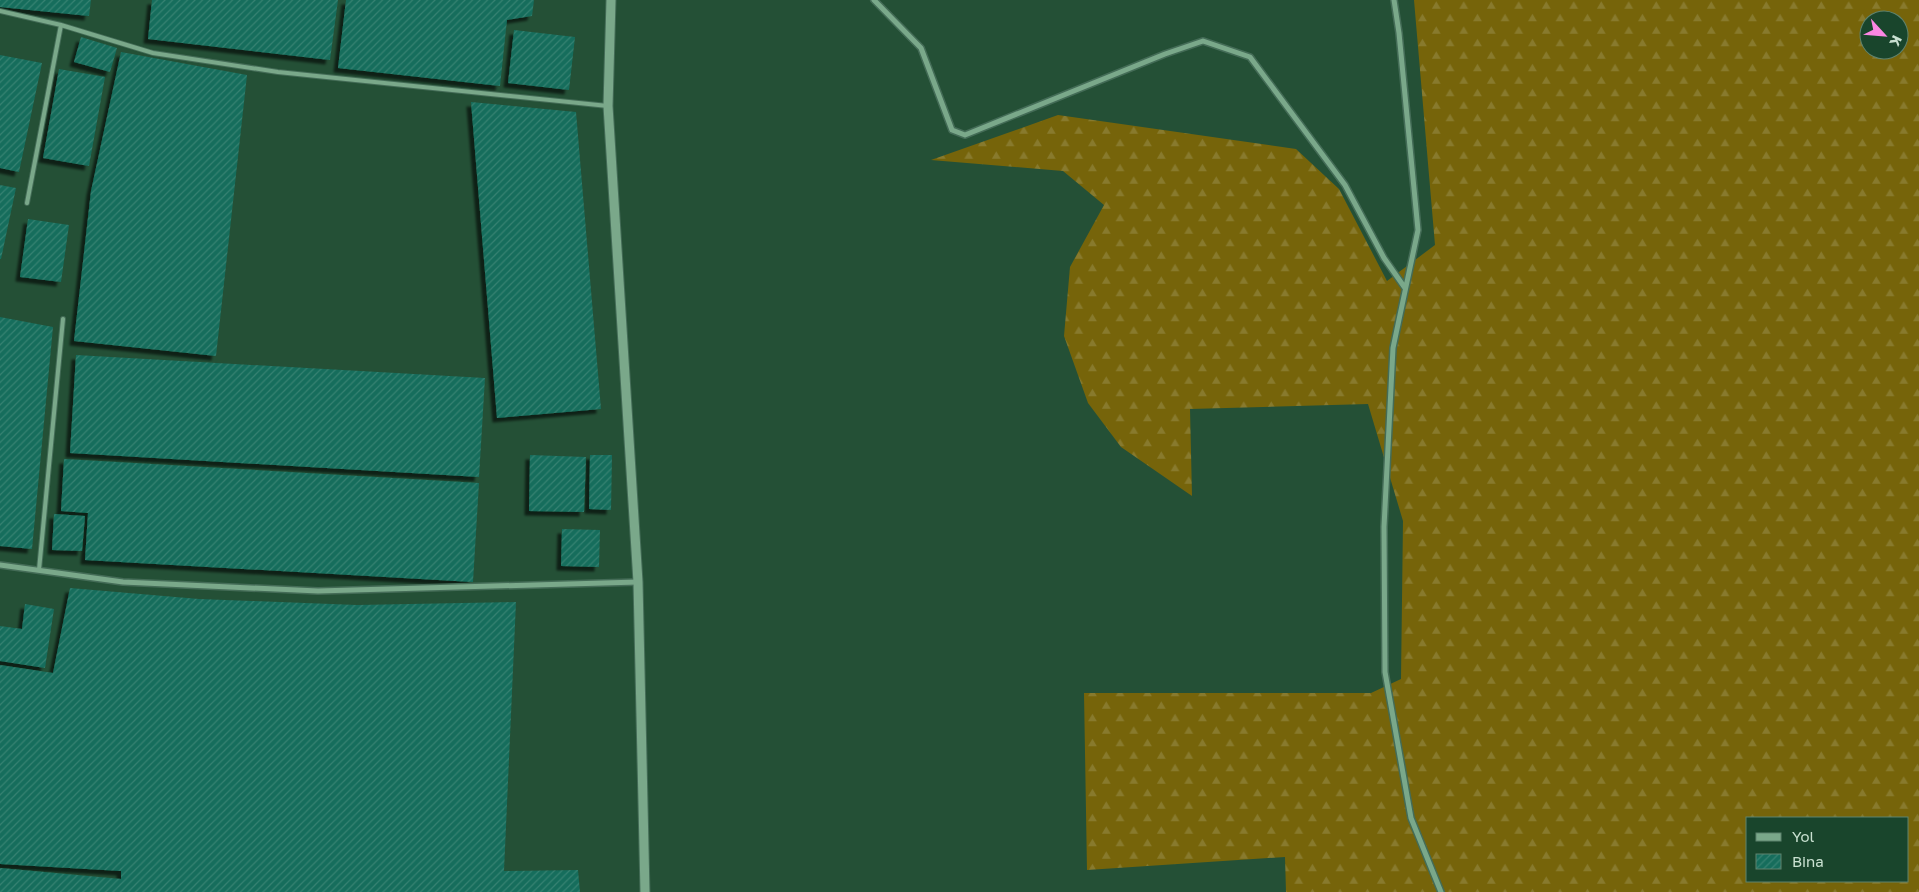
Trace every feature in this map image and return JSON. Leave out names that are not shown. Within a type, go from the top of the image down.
[{"type":"street","points":[[611,0],[608,106],[638,582],[645,892]]},
{"type":"street","points":[[874,0],[921,48],[952,130],[965,135],[1165,54],[1203,41],[1250,57],[1345,185],[1384,258],[1405,288]]},
{"type":"street","points":[[1394,0],[1399,33],[1418,230],[1393,348],[1384,527],[1385,672],[1411,818],[1441,892]]},
{"type":"street","points":[[0,565],[123,582],[318,591],[638,582]]},
{"type":"lane","points":[[0,11],[61,25],[153,53],[278,72],[608,106]]},
{"type":"lane","points":[[27,203],[61,25]]},
{"type":"lane","points":[[39,570],[63,319]]},
{"type":"green space","points":[[1414,0],[1919,0],[1919,892],[1286,892],[1285,857],[1087,870],[1084,693],[1371,693],[1401,679],[1403,521],[1368,404],[1190,409],[1192,496],[1121,447],[1088,403],[1064,336],[1070,267],[1104,205],[1063,171],[931,160],[1058,115],[1296,149],[1339,189],[1387,281],[1435,245]]},
{"type":"building","points":[[0,0],[91,0],[89,16],[0,7]]},
{"type":"building","points":[[152,0],[338,0],[330,60],[148,39]]},
{"type":"building","points":[[346,0],[534,0],[532,16],[507,20],[500,86],[338,68]]},
{"type":"building","points":[[514,30],[575,37],[569,90],[508,83]]},
{"type":"building","points":[[81,37],[117,48],[110,72],[74,62]]},
{"type":"building","points":[[121,52],[247,75],[216,356],[74,341],[91,191]]},
{"type":"building","points":[[0,55],[42,63],[19,172],[0,168]]},
{"type":"building","points":[[59,69],[105,77],[89,166],[43,158]]},
{"type":"building","points":[[471,102],[576,112],[601,409],[497,418]]},
{"type":"building","points":[[0,185],[16,188],[1,259],[0,259]]},
{"type":"building","points":[[28,219],[69,225],[61,282],[20,277]]},
{"type":"building","points":[[0,317],[53,327],[32,549],[0,546]]},
{"type":"building","points":[[76,355],[485,378],[479,477],[70,453]]},
{"type":"building","points":[[530,455],[586,457],[584,512],[529,511]]},
{"type":"building","points":[[590,455],[612,455],[611,510],[589,509]]},
{"type":"building","points":[[64,459],[479,483],[473,582],[85,560],[88,513],[61,511]]},
{"type":"building","points":[[54,514],[85,516],[82,551],[52,550]]},
{"type":"building","points":[[562,529],[600,530],[599,567],[561,566]]},
{"type":"building","points":[[70,588],[199,599],[357,605],[516,602],[504,871],[578,870],[580,892],[0,892],[0,868],[121,879],[121,871],[0,864],[0,665],[53,673]]},
{"type":"building","points":[[25,604],[54,609],[45,668],[0,661],[0,626],[22,629]]}]
